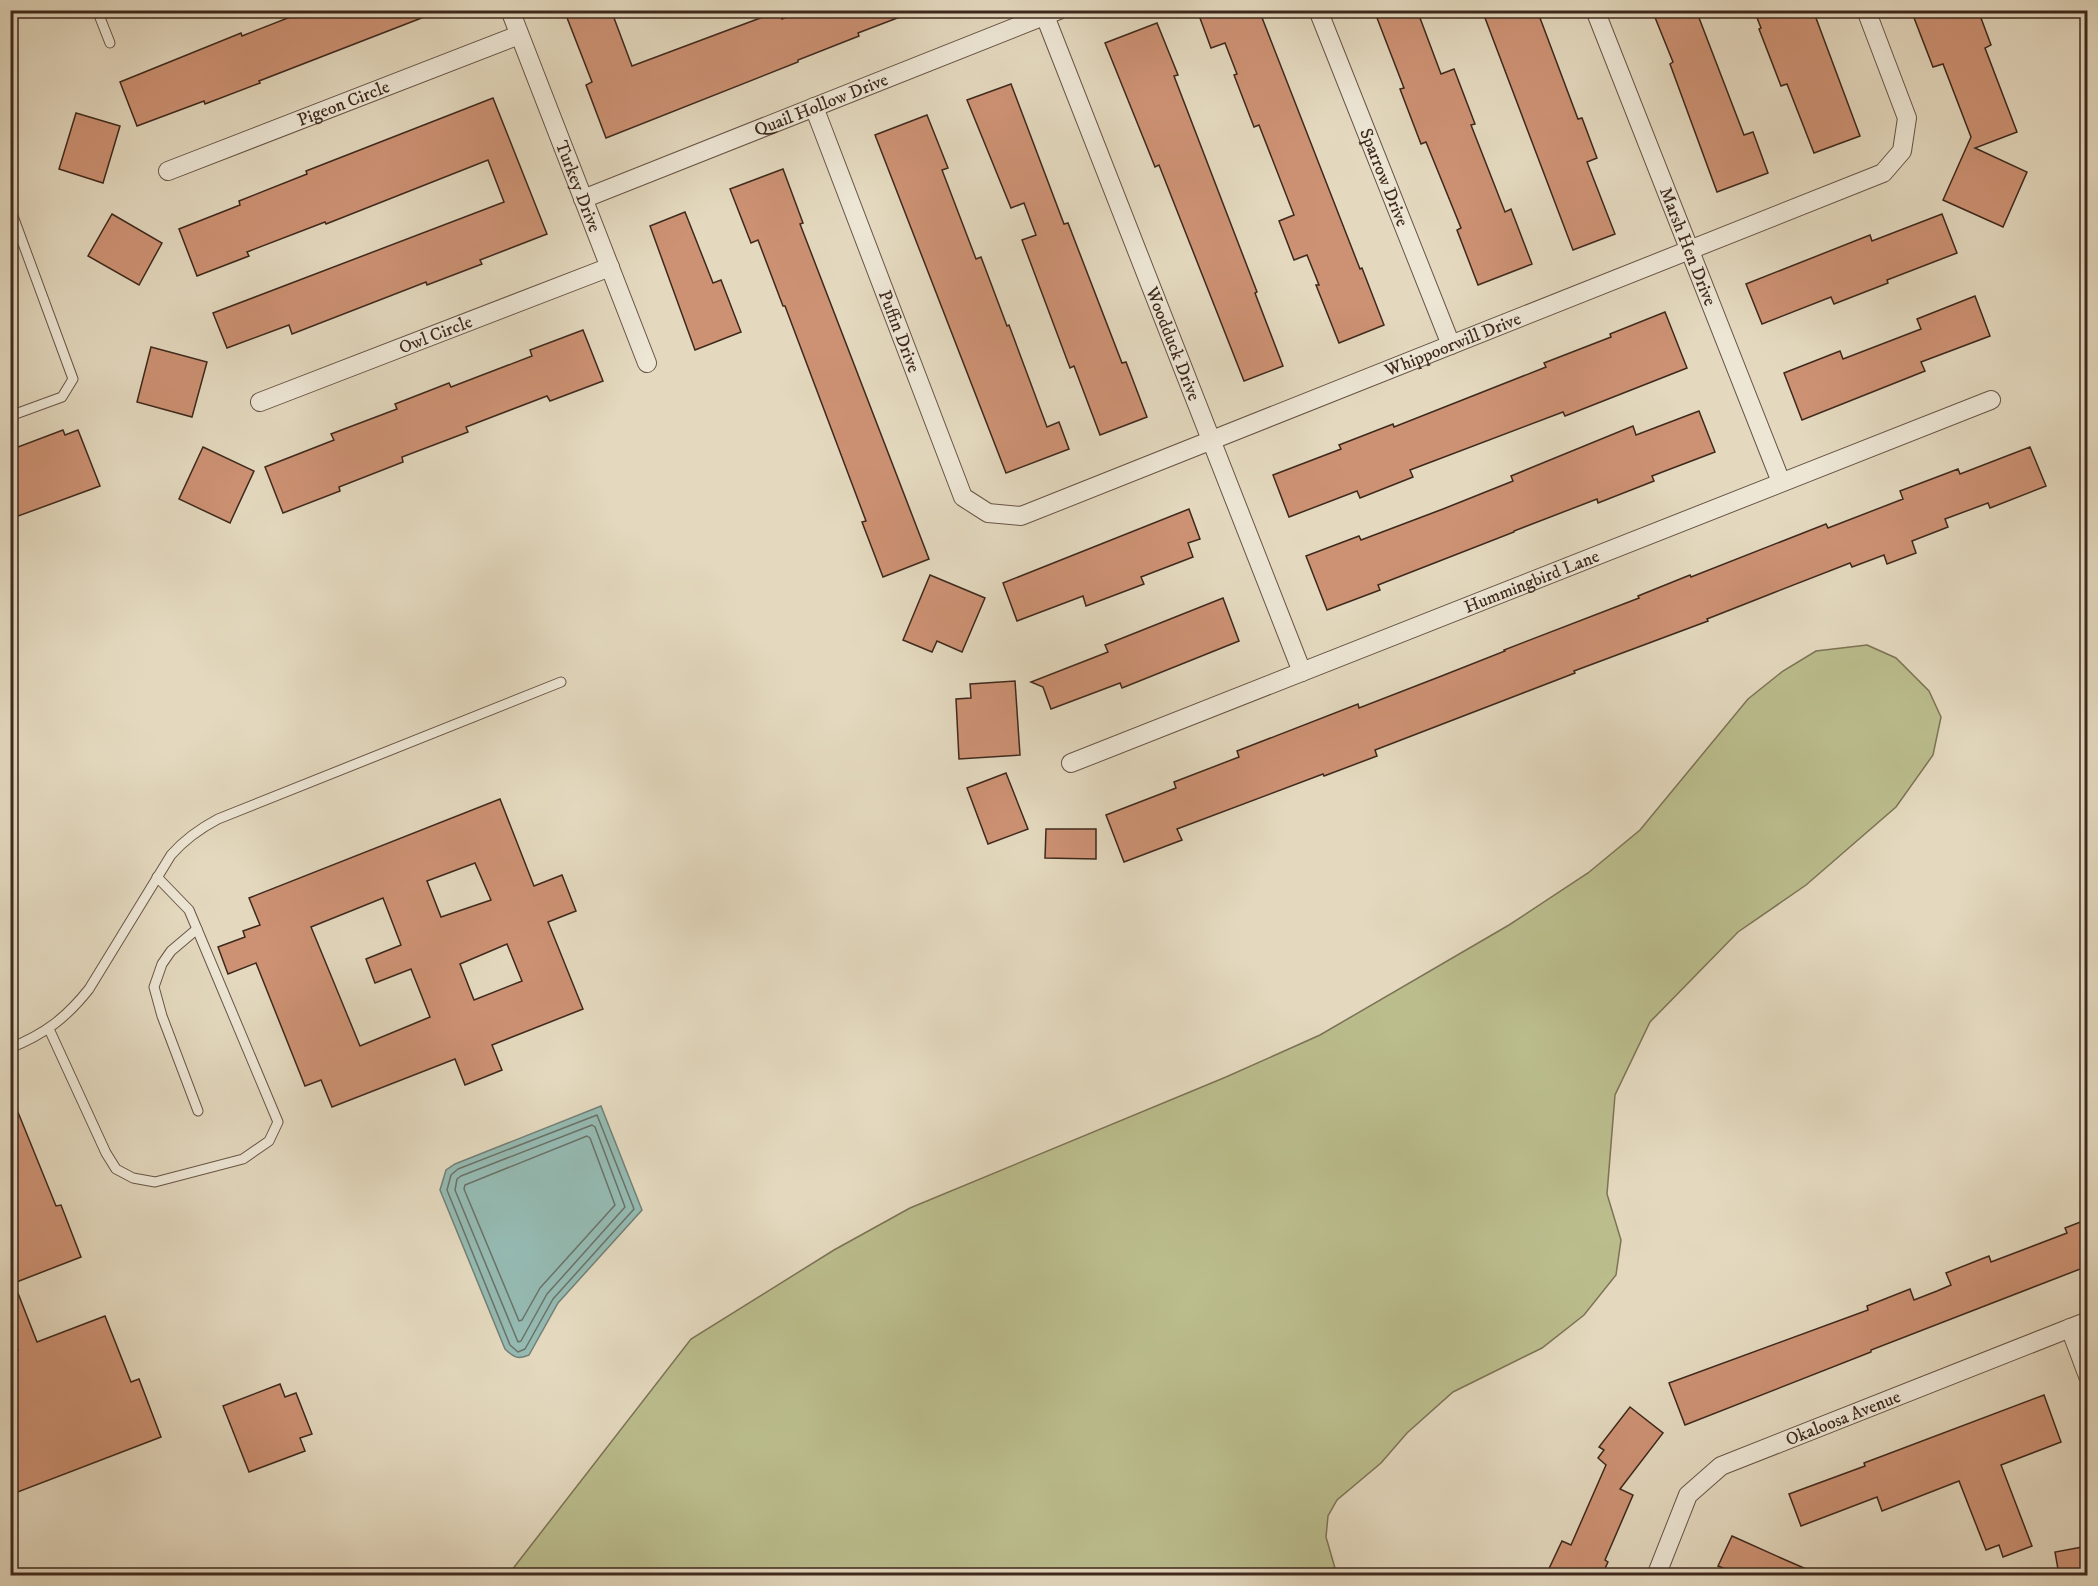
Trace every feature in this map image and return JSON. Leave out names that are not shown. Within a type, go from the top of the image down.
[{"type":"street","name":"Turkey Drive","points":[[510,10],[647,363]]},
{"type":"street","name":"Sparrow Drive","points":[[1318,10],[1451,345]]},
{"type":"street","name":"Marsh Hen Drive","points":[[1595,10],[1781,482]]},
{"type":"street","name":"Whippoorwill Drive","points":[[1021,516],[1883,173],[1902,151],[1907,118],[1866,10]]},
{"type":"street","name":"Quail Hollow Drive","points":[[583,199],[1052,13]]},
{"type":"street","name":"Woodduck Drive","points":[[1052,13],[1212,440],[1302,672]]},
{"type":"street","name":"Pigeon Circle","points":[[168,171],[519,35]]},
{"type":"street","name":"Puffin Drive","points":[[814,107],[963,497],[988,513],[1021,516]]},
{"type":"street","name":"Owl Circle","points":[[260,402],[610,267]]},
{"type":"street","name":"Hummingbird Lane","points":[[1071,763],[1991,400]]},
{"type":"street","name":"Okaloosa Avenue","points":[[1656,1575],[1688,1495],[1721,1466],[2088,1321]]},
{"type":"street","points":[[2070,1328],[2088,1376]]},
{"type":"lane","points":[[97,10],[110,43]]},
{"type":"lane","points":[[10,208],[73,379],[62,396],[10,416]]},
{"type":"lane","points":[[10,1048],[31,1040],[49,1029],[75,1007],[89,989],[171,855],[199,829],[218,819],[561,682]]},
{"type":"lane","points":[[49,1029],[106,1154],[116,1169],[133,1178],[155,1182],[243,1159],[269,1141],[278,1122],[189,910],[157,877]]},
{"type":"lane","points":[[197,929],[171,951],[162,964],[154,987],[162,1016],[198,1110]]},
{"type":"green space","points":[[1867,645],[1896,658],[1929,691],[1941,717],[1933,755],[1896,807],[1806,885],[1738,932],[1650,1022],[1615,1095],[1607,1194],[1621,1240],[1616,1275],[1584,1315],[1542,1348],[1453,1392],[1407,1433],[1381,1463],[1337,1500],[1328,1516],[1326,1537],[1337,1575],[508,1575],[691,1339],[834,1250],[910,1208],[1226,1077],[1320,1035],[1509,925],[1588,873],[1640,830],[1748,699],[1783,671],[1816,651]]},
{"type":"water","points":[[601,1106],[642,1210],[558,1303],[529,1355],[516,1357],[505,1349],[440,1190],[446,1170],[455,1164]]},
{"type":"building","points":[[308,10],[437,12],[205,104],[204,101],[137,126],[120,82],[241,33],[242,36]]},
{"type":"building","points":[[564,10],[611,10],[632,66],[779,11],[782,19],[805,10],[913,12],[858,33],[859,36],[798,60],[798,62],[606,138],[586,85],[592,82]]},
{"type":"building","points":[[1197,10],[1259,10],[1384,325],[1339,343],[1307,255],[1294,260],[1279,221],[1294,215],[1259,125],[1254,127],[1234,75],[1237,74],[1225,43],[1211,48]]},
{"type":"building","points":[[1396,10],[1417,10],[1441,74],[1454,69],[1475,124],[1471,125],[1505,212],[1511,209],[1532,264],[1478,285],[1457,230],[1461,228],[1426,142],[1421,144],[1400,89],[1404,88],[1377,18]]},
{"type":"building","points":[[1482,10],[1537,10],[1578,119],[1582,118],[1597,158],[1587,162],[1615,234],[1573,250]]},
{"type":"building","points":[[1652,10],[1696,10],[1744,135],[1753,132],[1768,173],[1717,192],[1670,64],[1673,62]]},
{"type":"building","points":[[1754,10],[1813,10],[1860,136],[1814,153],[1787,84],[1781,86]]},
{"type":"building","points":[[1911,10],[1978,10],[1991,45],[1985,48],[2017,132],[1975,148],[2027,172],[2003,227],[1943,200],[1971,137],[1943,64],[1933,67]]},
{"type":"building","points":[[1157,23],[1178,75],[1174,76],[1283,366],[1244,381],[1159,165],[1155,167],[1105,43]]},
{"type":"building","points":[[1011,84],[1064,224],[1068,223],[1122,363],[1126,362],[1147,417],[1100,435],[1074,366],[1070,368],[1022,240],[1036,235],[1024,203],[1011,208],[967,100]]},
{"type":"building","points":[[493,98],[547,234],[480,260],[482,264],[427,285],[426,282],[292,334],[289,325],[227,348],[213,313],[504,202],[488,160],[326,224],[325,222],[247,252],[249,256],[197,276],[179,229],[240,205],[239,201],[307,174],[306,171]]},
{"type":"building","points":[[76,113],[120,126],[103,183],[59,169]]},
{"type":"building","points":[[927,115],[948,168],[942,170],[976,259],[981,257],[1047,427],[1059,422],[1069,449],[1006,473],[875,135]]},
{"type":"building","points":[[783,169],[803,223],[800,224],[929,559],[883,577],[862,522],[866,521],[785,306],[783,306],[758,240],[751,243],[730,189]]},
{"type":"building","points":[[685,212],[713,283],[721,280],[741,332],[695,350],[650,226]]},
{"type":"building","points":[[112,214],[162,243],[139,285],[88,256]]},
{"type":"building","points":[[1942,214],[1957,253],[1887,280],[1888,283],[1834,304],[1831,297],[1762,324],[1746,284],[1870,235],[1872,241]]},
{"type":"building","points":[[1975,296],[1990,336],[1921,362],[1925,371],[1802,420],[1784,373],[1840,351],[1843,359],[1921,329],[1917,319]]},
{"type":"building","points":[[1665,312],[1687,368],[1565,416],[1563,412],[1410,470],[1413,477],[1360,498],[1357,491],[1289,517],[1273,475],[1341,449],[1339,445],[1393,424],[1394,427],[1546,367],[1544,363],[1611,337],[1610,334]]},
{"type":"building","points":[[583,330],[603,381],[550,401],[547,396],[466,427],[468,432],[402,457],[403,462],[339,487],[340,491],[283,513],[265,467],[334,440],[331,434],[397,409],[395,404],[449,383],[451,387],[532,356],[530,350]]},
{"type":"building","points":[[151,347],[207,362],[192,417],[137,402]]},
{"type":"building","points":[[1699,411],[1715,452],[1652,476],[1654,481],[1598,503],[1597,499],[1378,585],[1380,590],[1327,610],[1306,556],[1359,536],[1361,540],[1443,509],[1513,481],[1511,476],[1633,426],[1636,435]]},
{"type":"building","points":[[63,430],[65,435],[78,430],[100,486],[10,519],[10,450]]},
{"type":"building","points":[[203,447],[254,471],[230,523],[179,499]]},
{"type":"building","points":[[2030,447],[2046,486],[1990,508],[1988,503],[1945,519],[1948,527],[1912,541],[1916,553],[1887,564],[1884,555],[1852,567],[1850,563],[1773,593],[1707,619],[1708,621],[1375,750],[1377,756],[1177,829],[1182,840],[1124,862],[1106,815],[1176,788],[1174,782],[1239,757],[1237,751],[1358,704],[1359,708],[1439,677],[1639,598],[1638,596],[1690,575],[1691,577],[1826,524],[1828,528],[1903,499],[1900,491],[1958,469],[1960,474]]},
{"type":"building","points":[[1189,509],[1200,539],[1188,543],[1193,557],[1141,577],[1144,584],[1086,606],[1083,596],[1017,621],[1003,583]]},
{"type":"building","points":[[930,575],[985,598],[962,652],[937,641],[932,652],[903,640]]},
{"type":"building","points":[[1223,598],[1239,641],[1122,688],[1120,683],[1051,709],[1043,687],[1031,682],[1108,652],[1105,645]]},
{"type":"building","points":[[1015,681],[1020,755],[959,759],[956,699],[971,698],[970,684]]},
{"type":"building","points":[[1006,773],[1028,829],[988,844],[967,788]]},
{"type":"building","points":[[500,799],[534,886],[562,875],[576,911],[548,922],[583,1009],[492,1045],[502,1070],[465,1085],[455,1059],[332,1107],[321,1080],[305,1086],[256,963],[228,974],[218,947],[245,937],[243,931],[260,925],[249,898]],"holes":[[[475,863],[491,900],[441,917],[427,881]],[[383,898],[401,945],[366,959],[375,983],[411,969],[430,1017],[360,1046],[311,927]],[[507,944],[522,981],[474,1000],[460,964]]]},
{"type":"building","points":[[1046,829],[1096,829],[1096,859],[1045,858]]},
{"type":"building","points":[[11,1095],[56,1206],[61,1205],[81,1257],[14,1283],[37,1342],[105,1316],[131,1382],[139,1379],[161,1437],[10,1495],[10,1353],[18,1350],[10,1330]]},
{"type":"building","points":[[2088,1219],[2088,1266],[1685,1425],[1669,1383],[1868,1310],[1867,1306],[1910,1289],[1914,1300],[1937,1291],[1951,1285],[1946,1273],[1989,1256],[1991,1262],[2067,1233],[2065,1228]]},
{"type":"building","points":[[280,1384],[285,1397],[296,1393],[312,1434],[300,1438],[305,1451],[249,1472],[223,1406]]},
{"type":"building","points":[[2044,1395],[2061,1442],[2001,1465],[2032,1546],[2003,1557],[1999,1545],[1986,1550],[1959,1481],[1882,1511],[1877,1497],[1801,1526],[1789,1494]]},
{"type":"building","points":[[1630,1407],[1663,1433],[1620,1489],[1633,1495],[1605,1560],[1608,1562],[1602,1575],[1546,1575],[1562,1541],[1571,1545],[1606,1465],[1598,1458],[1604,1450],[1599,1447]]},
{"type":"building","points":[[1732,1536],[1820,1575],[1740,1575],[1718,1566]]},
{"type":"building","points":[[2088,1546],[2088,1575],[2059,1575],[2055,1552]]}]
